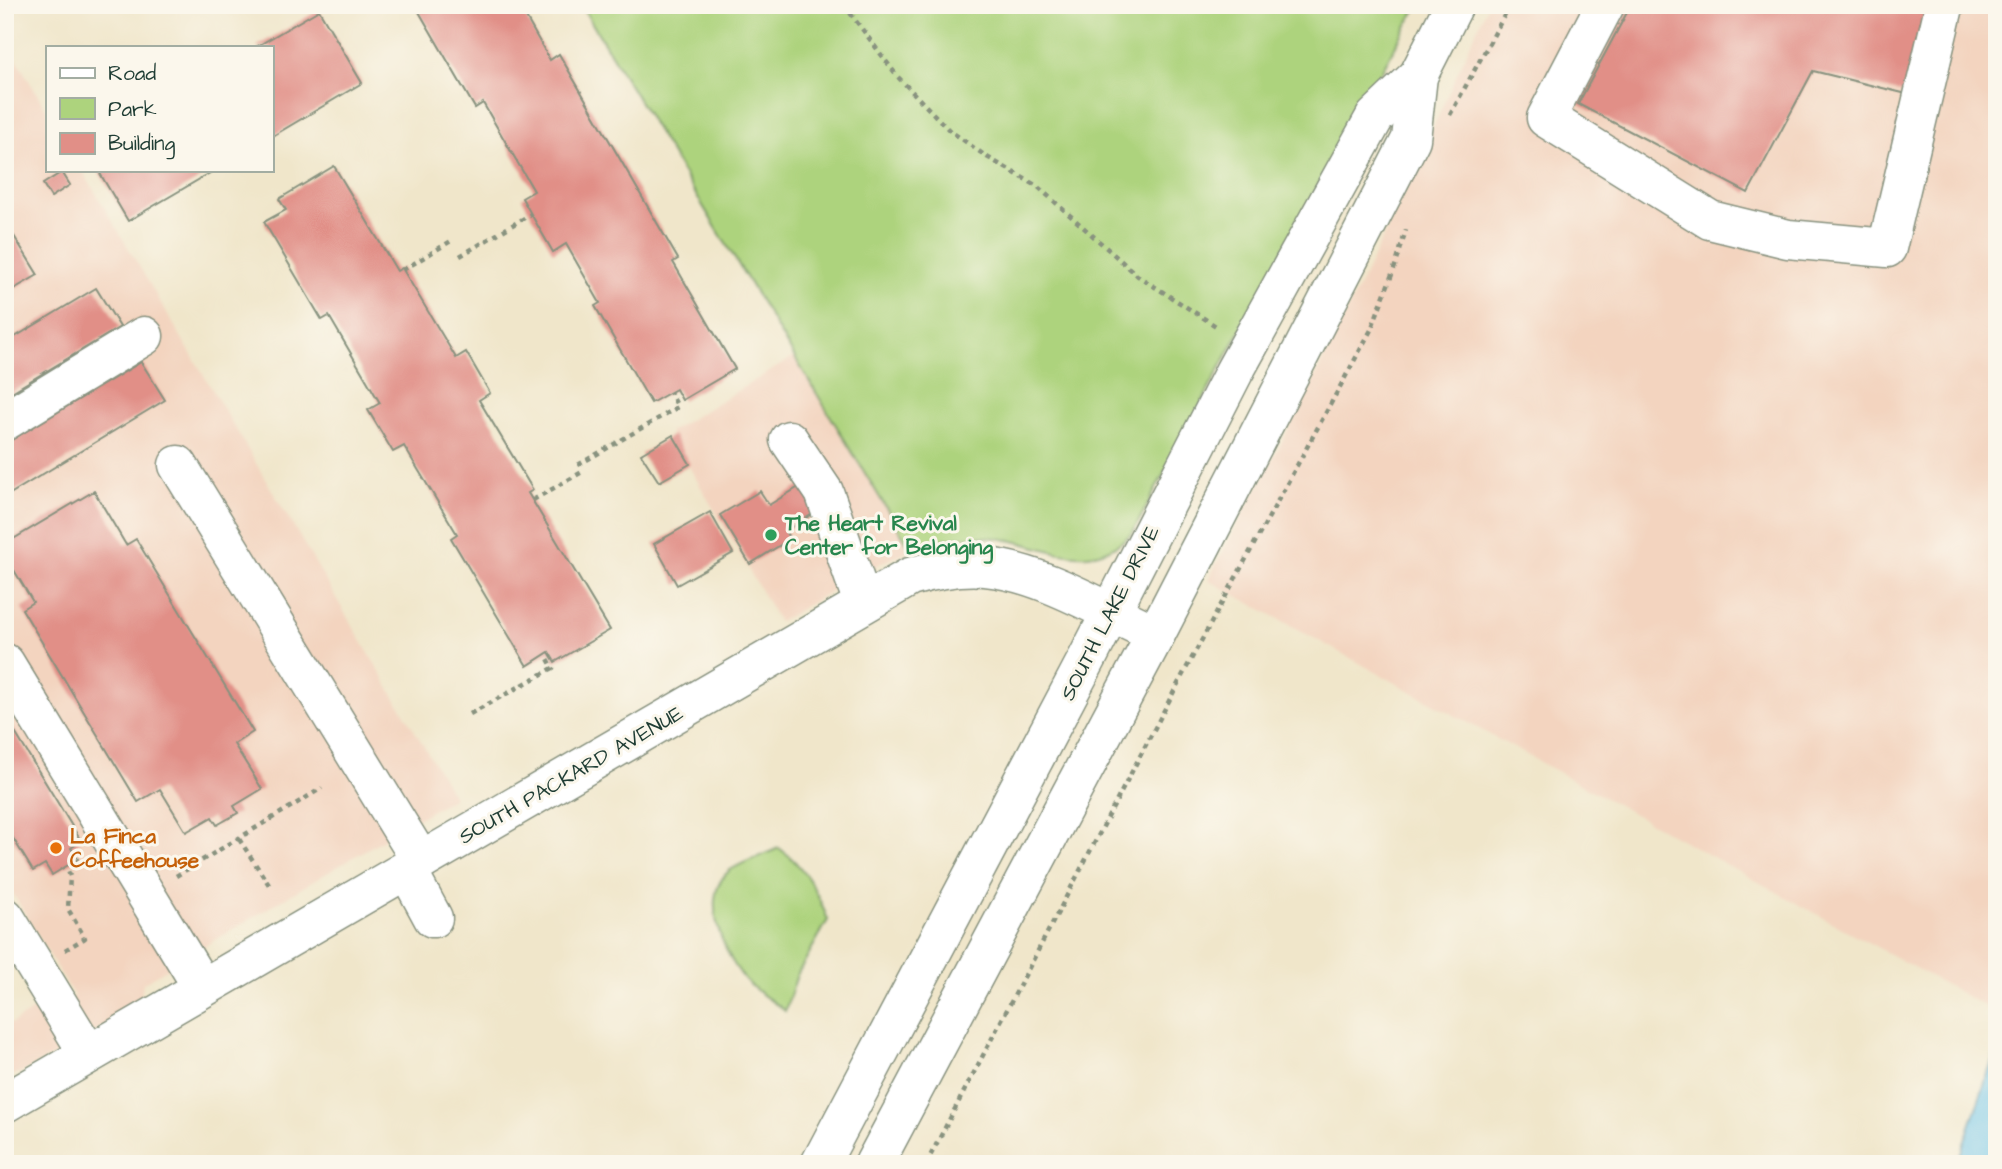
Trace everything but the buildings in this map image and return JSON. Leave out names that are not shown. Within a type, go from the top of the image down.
[{"type":"street","name":"SOUTH LAKE DRIVE","points":[[820,1164],[1110,614],[1234,372],[1375,117],[1418,76],[1454,5]]},
{"type":"street","points":[[1605,5],[1546,118],[1710,220],[1788,239],[1887,248],[1944,8]]},
{"type":"street","name":"SOUTH LAKE DRIVE","points":[[874,1164],[1156,634],[1411,139],[1418,76]]},
{"type":"street","points":[[5,421],[144,336]]},
{"type":"street","points":[[789,440],[824,492],[863,603]]},
{"type":"street","points":[[178,465],[414,866],[433,918]]},
{"type":"street","name":"SOUTH PACKARD AVENUE","points":[[5,1103],[910,577],[934,570],[982,567],[1010,571],[1156,634]]},
{"type":"street","points":[[5,663],[202,988]]},
{"type":"street","points":[[5,917],[89,1053]]},
{"type":"path","points":[[844,5],[898,77],[949,130],[987,157],[1037,186],[1138,276],[1210,324],[1252,342]]},
{"type":"path","points":[[1444,125],[1510,5]]},
{"type":"path","points":[[460,256],[531,214]]},
{"type":"path","points":[[926,1164],[1181,678],[1371,330],[1397,261],[1408,222]]},
{"type":"path","points":[[403,270],[451,241]]},
{"type":"path","points":[[578,465],[678,407],[670,392]]},
{"type":"path","points":[[533,500],[582,472]]},
{"type":"path","points":[[470,714],[553,668],[546,655]]},
{"type":"path","points":[[138,884],[239,839],[322,788]]},
{"type":"path","points":[[239,839],[271,888]]},
{"type":"path","points":[[64,951],[85,938],[68,908],[71,876],[66,866]]},
{"type":"shaded area","points":[[1488,5],[1997,5],[1997,1013],[1208,580],[1301,406],[1389,225]]},
{"type":"shaded area","points":[[5,40],[46,109],[46,172],[83,172],[454,797],[143,983],[140,1006],[25,1071],[12,1075],[5,1074],[5,1015],[11,1024],[35,1009],[40,1017],[74,996],[5,880]]},
{"type":"shaded area","points":[[794,357],[911,549],[864,571],[779,622],[669,432]]},
{"type":"green space","points":[[581,5],[1418,5],[1291,235],[1133,532],[1100,553],[1084,555],[974,536],[932,542],[911,549]]},
{"type":"green space","points":[[779,848],[796,862],[809,880],[828,920],[797,975],[785,1011],[742,976],[722,938],[715,909],[720,882],[729,871]]},
{"type":"water","points":[[1997,1050],[1997,1164],[1957,1164],[1993,1059]]},
{"type":"place","name":"The Heart Revival Center for Belonging","points":[[771,535]]},
{"type":"place","name":"La Finca Coffeehouse","points":[[56,848]]}]
